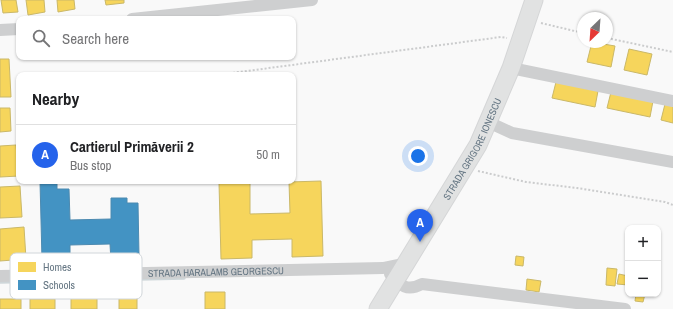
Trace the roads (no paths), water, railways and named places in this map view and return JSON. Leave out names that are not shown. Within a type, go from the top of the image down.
[{"type":"main road","name":"STRADA GRIGORE IONESCU","points":[[378,309],[466,167],[488,122],[511,68],[534,0]]},
{"type":"street","points":[[160,16],[312,0]]},
{"type":"street","points":[[0,30],[16,29]]},
{"type":"street","points":[[511,68],[673,101]]},
{"type":"street","points":[[488,122],[512,132],[673,162]]},
{"type":"street","name":"STRADA HARALAMB GEORGESCU","points":[[142,273],[384,268],[407,263]]},
{"type":"street","points":[[384,268],[404,287],[413,289],[422,284],[625,309]]},
{"type":"street","name":"STRADA HARALAMB GEORGESCU","points":[[0,276],[10,276]]},
{"type":"waterway","points":[[142,279],[184,278]]},
{"type":"waterway","points":[[0,282],[10,282]]},
{"type":"place","name":"Cartierul Primăverii 2","points":[[420,242]]}]
